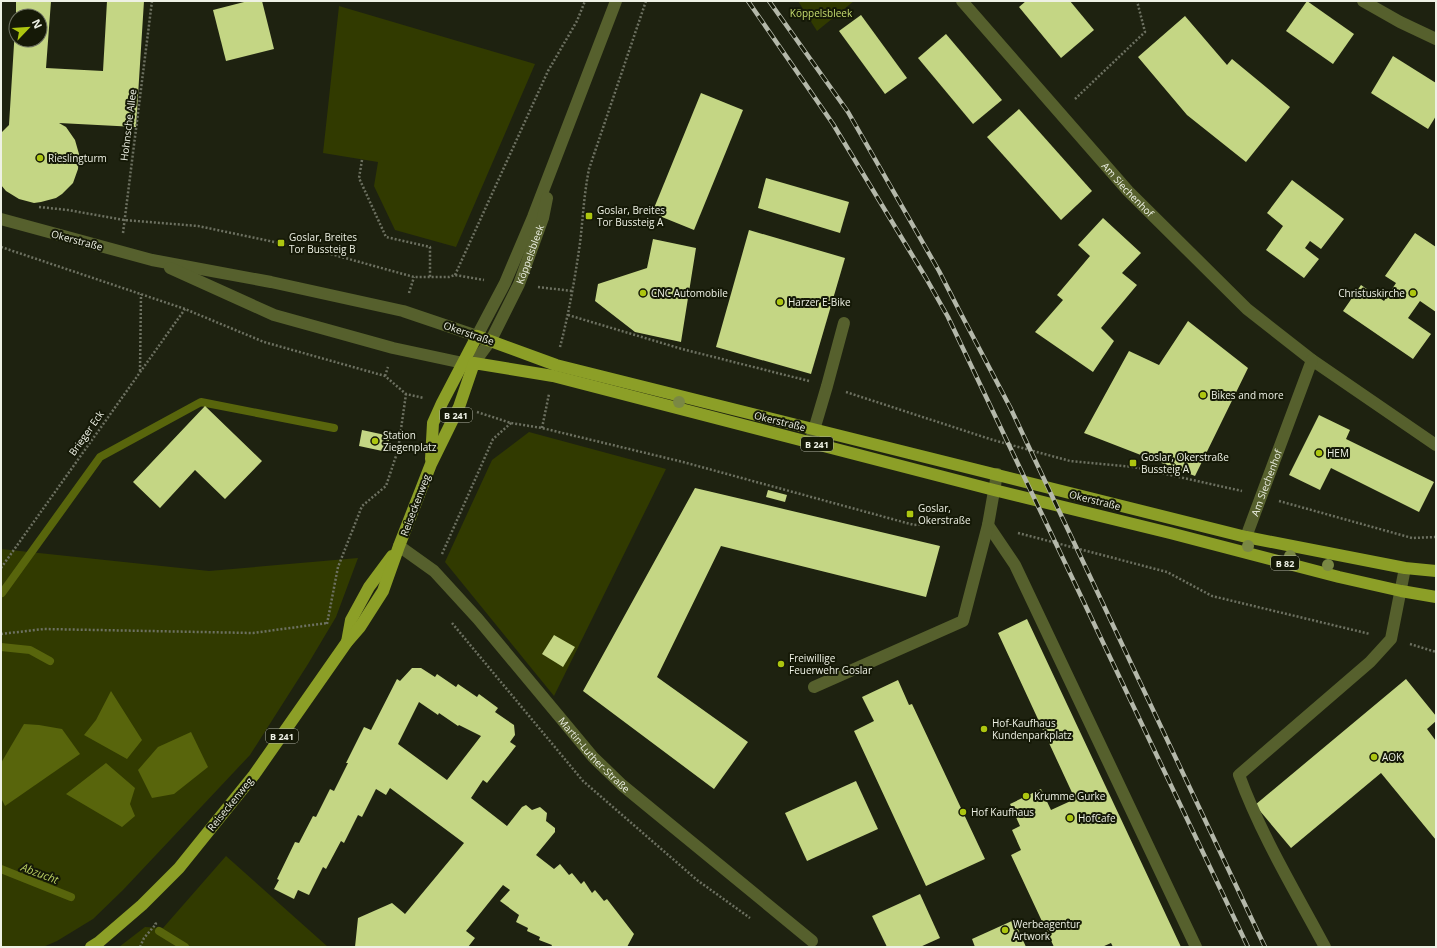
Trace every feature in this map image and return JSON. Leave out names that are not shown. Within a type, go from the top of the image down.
[{"type":"main road","name":"Okerstraße","points":[[477,336],[556,365],[1246,537],[1405,568],[1436,571]]},
{"type":"main road","name":"Reiseckenweg","points":[[91,947],[99,942],[142,905],[180,868],[254,775],[347,642],[351,620],[369,587],[399,546],[431,464],[459,407],[477,336]]},
{"type":"main road","name":"Okerstraße","points":[[469,363],[553,376],[994,490],[1401,592],[1422,595]]},
{"type":"main road","name":"Reiseckenweg","points":[[431,464],[433,423],[469,363]]},
{"type":"main road","name":"B 82","points":[[1422,595],[1436,597]]},
{"type":"main road","name":"B 82","points":[[1422,595],[1436,604]]},
{"type":"street","name":"Köppelsbleek","points":[[477,336],[505,283],[533,217],[616,1]]},
{"type":"street","name":"Am Siechenhof","points":[[962,1],[1128,191],[1247,309],[1312,360],[1436,445]]},
{"type":"street","points":[[1363,1],[1400,22],[1436,39]]},
{"type":"street","name":"Köppelsbleek","points":[[491,340],[519,284],[538,233],[543,218],[554,164]]},
{"type":"street","name":"Okerstraße","points":[[1,219],[152,260],[271,282],[403,311],[477,336]]},
{"type":"street","name":"Okerstraße","points":[[152,260],[274,315],[388,347],[469,363]]},
{"type":"street","points":[[810,443],[844,323]]},
{"type":"street","name":"Reiseckenweg","points":[[469,363],[491,340]]},
{"type":"street","name":"Am Siechenhof","points":[[1246,537],[1260,496],[1312,360]]},
{"type":"street","points":[[814,687],[963,621],[988,525],[997,474]]},
{"type":"street","points":[[988,525],[1015,565],[1196,947]]},
{"type":"street","name":"Martin-Luther-Straße","points":[[399,546],[434,571],[478,619],[593,757],[622,785],[812,941]]},
{"type":"street","points":[[1325,947],[1280,865],[1248,799],[1240,775],[1370,662],[1392,639],[1405,568]]},
{"type":"path","name":"Hohnsche Allee","points":[[120,252],[152,1]]},
{"type":"path","points":[[33,206],[68,210],[124,220],[198,226],[327,253],[414,277],[430,278],[449,277],[455,275],[548,71],[577,21],[585,1]]},
{"type":"path","points":[[646,1],[589,169],[584,195],[579,244],[568,315],[682,349],[827,386],[893,406],[993,440],[1070,461],[1134,467],[1260,496],[1412,538],[1436,538]]},
{"type":"path","points":[[1060,113],[1145,32],[1137,1]]},
{"type":"path","points":[[362,160],[359,178],[386,236],[430,247],[430,278]]},
{"type":"path","points":[[1,247],[185,308],[264,342],[385,376],[406,394],[398,450],[386,486],[362,506],[338,568],[327,624],[254,633],[44,629],[1,634]]},
{"type":"path","points":[[140,371],[141,294]]},
{"type":"path","name":"Brieger Eck","points":[[1,568],[185,308]]},
{"type":"path","points":[[434,571],[493,440],[511,423]]},
{"type":"green space","name":"Köppelsbleek","points":[[798,1],[854,1],[817,31]]},
{"type":"green space","points":[[339,6],[535,64],[456,247],[395,230],[374,186],[378,162],[323,153]]},
{"type":"green space","points":[[529,432],[666,469],[554,696],[445,562],[492,460]]},
{"type":"green space","points":[[1,549],[209,571],[358,558],[336,617],[250,755],[123,890],[93,919],[57,941],[43,947],[1,947]]},
{"type":"green space","points":[[226,856],[328,947],[119,947],[145,927],[163,928]]},
{"type":"shaded area","points":[[111,691],[142,740],[127,759],[84,735],[96,720]]},
{"type":"shaded area","points":[[24,724],[62,729],[80,754],[5,806],[1,798],[1,763]]},
{"type":"shaded area","points":[[191,732],[208,767],[174,794],[152,798],[138,770],[158,747]]},
{"type":"shaded area","points":[[106,763],[135,788],[130,804],[135,816],[122,827],[66,794]]},
{"type":"building","points":[[16,1],[51,1],[48,41],[48,8],[16,8]]},
{"type":"building","points":[[107,1],[144,1],[136,127],[59,123],[66,127],[75,140],[79,154],[78,169],[73,183],[62,194],[56,198],[34,203],[19,199],[6,191],[1,185],[1,133],[9,125],[14,48],[47,48],[46,68],[103,71]]},
{"type":"building","points":[[248,1],[262,1],[274,49],[226,61],[213,10]]},
{"type":"building","points":[[1026,1],[1070,1],[1094,30],[1061,58],[1019,7]]},
{"type":"building","points":[[1307,1],[1354,34],[1333,64],[1286,31]]},
{"type":"building","points":[[861,15],[907,78],[885,94],[839,31]]},
{"type":"building","points":[[1185,16],[1227,65],[1232,59],[1290,107],[1246,162],[1187,115],[1138,57]]},
{"type":"building","points":[[946,34],[1002,100],[973,124],[918,58]]},
{"type":"building","points":[[1393,56],[1436,83],[1436,116],[1428,129],[1371,93]]},
{"type":"building","points":[[701,93],[743,110],[694,230],[652,213]]},
{"type":"building","points":[[1019,109],[1092,191],[1061,220],[987,137]]},
{"type":"building","points":[[766,178],[849,202],[840,233],[758,208]]},
{"type":"building","points":[[1292,180],[1344,219],[1321,249],[1310,241],[1305,248],[1319,259],[1304,278],[1266,250],[1283,226],[1267,213]]},
{"type":"building","points":[[1103,218],[1141,253],[1122,273],[1137,285],[1101,328],[1114,341],[1093,372],[1035,332],[1063,300],[1057,295],[1090,256],[1078,245]]},
{"type":"building","name":"Harzer E-Bike","points":[[749,230],[845,258],[811,374],[716,347]]},
{"type":"building","name":"Christuskirche","points":[[1415,233],[1436,247],[1436,312],[1420,301],[1408,318],[1431,334],[1413,359],[1343,311],[1361,285],[1384,301],[1396,283],[1385,276]]},
{"type":"building","name":"CNC Automobile","points":[[653,239],[696,248],[681,342],[635,332],[595,301],[598,284],[647,268]]},
{"type":"building","points":[[1188,321],[1248,368],[1195,476],[1084,433],[1129,351],[1159,365]]},
{"type":"building","points":[[205,406],[262,461],[225,499],[195,470],[160,508],[133,482]]},
{"type":"building","points":[[1319,415],[1350,430],[1346,439],[1434,482],[1419,512],[1331,468],[1320,490],[1289,475]]},
{"type":"building","name":"Station Ziegenplatz","points":[[362,430],[390,436],[387,452],[359,446]]},
{"type":"building","points":[[695,488],[940,546],[926,597],[721,546],[657,677],[748,742],[714,789],[583,691]]},
{"type":"building","points":[[768,490],[787,495],[785,502],[766,497]]},
{"type":"building","points":[[1027,619],[1181,947],[1113,947],[1111,943],[1102,947],[1054,947],[1011,855],[1021,850],[1012,830],[1020,826],[1010,804],[1041,789],[1051,810],[1075,799],[998,633]]},
{"type":"building","points":[[554,635],[575,647],[563,667],[542,654]]},
{"type":"building","points":[[412,668],[421,668],[435,677],[437,674],[456,687],[458,684],[477,697],[479,694],[498,708],[495,712],[514,725],[515,735],[510,742],[516,746],[487,783],[483,780],[471,798],[507,826],[522,807],[526,805],[532,810],[540,807],[547,813],[546,821],[555,828],[555,832],[536,855],[554,869],[560,864],[569,875],[572,873],[581,884],[584,881],[592,893],[595,890],[604,901],[607,899],[634,934],[627,947],[551,947],[552,945],[539,940],[540,937],[527,931],[528,928],[516,922],[519,915],[500,901],[510,890],[503,885],[466,931],[475,938],[468,947],[355,947],[358,918],[392,903],[405,914],[464,843],[390,788],[386,795],[376,789],[362,817],[358,815],[344,843],[341,841],[326,869],[323,867],[309,895],[298,890],[294,899],[274,889],[279,880],[277,879],[295,842],[299,843],[313,816],[316,817],[330,789],[334,791],[364,727],[371,730],[397,679],[400,681]],"holes":[[[419,702],[438,715],[439,713],[458,726],[459,725],[481,736],[447,780],[398,744]]]},
{"type":"building","name":"AOK","points":[[1406,679],[1436,716],[1436,721],[1427,729],[1436,741],[1436,840],[1381,773],[1291,848],[1255,805]]},
{"type":"building","points":[[898,680],[909,705],[912,704],[985,859],[926,886],[854,731],[874,721],[862,697]]},
{"type":"building","points":[[856,781],[878,829],[807,861],[785,813]]},
{"type":"building","points":[[920,894],[940,938],[920,947],[887,947],[872,916]]},
{"type":"building","name":"Werbeagentur Artwork","points":[[1014,920],[1026,947],[975,947],[972,939]]},
{"type":"waterway","points":[[2,593],[100,457],[201,402],[334,428]]},
{"type":"waterway","points":[[1,647],[30,650],[50,661]]},
{"type":"waterway","name":"Abzucht","points":[[1,869],[71,897]]},
{"type":"waterway","name":"Abzucht","points":[[159,931],[185,947]]},
{"type":"railway","points":[[748,1],[833,124],[948,317],[1248,947]]},
{"type":"railway","points":[[769,1],[848,112],[939,271],[1010,407],[1265,947]]},
{"type":"place","name":"Rieslingturm","points":[[40,158]]},
{"type":"place","name":"Goslar, Breites Tor Bussteig A","points":[[589,216]]},
{"type":"place","name":"Goslar, Breites Tor Bussteig B","points":[[281,243]]},
{"type":"place","name":"CNC Automobile","points":[[643,293]]},
{"type":"place","name":"Christuskirche","points":[[1413,293]]},
{"type":"place","name":"Harzer E-Bike","points":[[780,302]]},
{"type":"place","name":"Bikes and more","points":[[1203,395]]},
{"type":"place","name":"Station Ziegenplatz","points":[[375,441]]},
{"type":"place","name":"HEM","points":[[1319,453]]},
{"type":"place","name":"Goslar, Okerstraße Bussteig A","points":[[1133,463]]},
{"type":"place","name":"Goslar, Okerstraße","points":[[910,514]]},
{"type":"place","name":"Freiwillige Feuerwehr Goslar","points":[[781,664]]},
{"type":"place","name":"Hof-Kaufhaus Kundenparkplatz","points":[[984,729]]},
{"type":"place","name":"AOK","points":[[1374,757]]},
{"type":"place","name":"Krumme Gurke","points":[[1026,796]]},
{"type":"place","name":"Hof Kaufhaus","points":[[963,812]]},
{"type":"place","name":"HofCafe","points":[[1070,818]]},
{"type":"place","name":"Werbeagentur Artwork","points":[[1005,930]]}]
